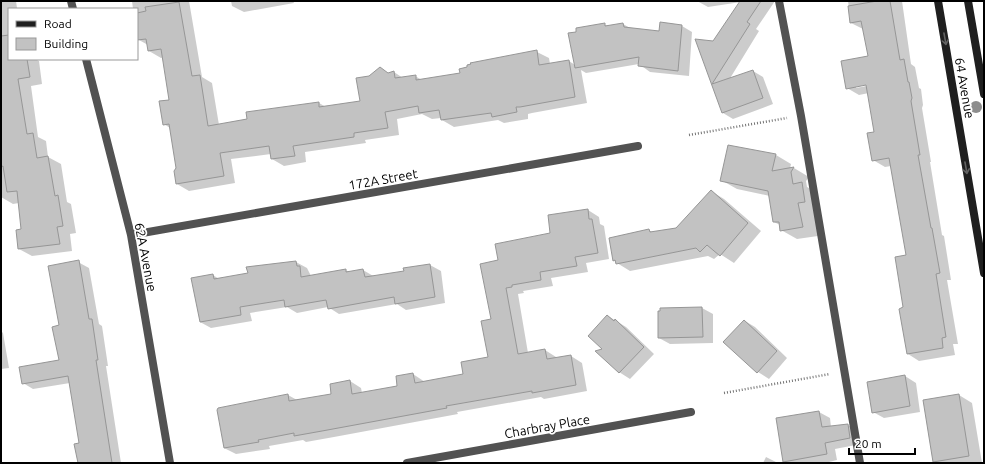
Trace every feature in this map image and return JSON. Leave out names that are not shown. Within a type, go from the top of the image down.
[{"type":"main road","name":"64 Avenue","points":[[938,1],[984,273]]},
{"type":"main road","name":"64 Avenue","points":[[968,1],[984,94]]},
{"type":"street","points":[[779,1],[801,116],[860,463]]},
{"type":"street","name":"62A Avenue","points":[[86,60],[131,235],[170,463]]},
{"type":"street","name":"172A Street","points":[[131,235],[638,146]]},
{"type":"street","name":"Charbray Place","points":[[407,463],[691,412]]},
{"type":"path","points":[[689,135],[791,117]]},
{"type":"path","points":[[724,393],[833,374]]},
{"type":"building","points":[[740,1],[761,1],[747,22],[750,24],[712,84],[753,70],[763,98],[722,113],[695,39],[713,41]]},
{"type":"building","points":[[877,1],[890,1],[900,60],[904,59],[909,82],[920,155],[918,155],[940,273],[936,274],[946,337],[942,338],[943,348],[907,354],[899,309],[903,307],[895,257],[906,255],[889,158],[872,161],[867,133],[874,132],[866,85],[846,89],[841,61],[868,56],[861,21],[850,23],[848,6]]},
{"type":"building","points":[[179,2],[192,76],[200,75],[208,126],[247,119],[246,112],[319,102],[319,107],[360,101],[356,78],[369,76],[380,67],[388,73],[394,71],[395,78],[416,75],[416,80],[460,73],[459,69],[467,67],[467,65],[471,64],[470,63],[537,50],[539,65],[569,60],[575,97],[516,107],[517,112],[492,117],[491,113],[441,120],[439,110],[419,113],[418,106],[385,112],[388,128],[354,133],[354,137],[293,146],[295,156],[271,159],[269,146],[220,153],[224,176],[176,184],[174,171],[176,168],[169,124],[163,125],[159,101],[169,100],[161,49],[148,51],[146,39],[138,40],[138,13],[146,11],[145,7]]},
{"type":"building","points":[[660,22],[682,25],[678,71],[638,66],[639,57],[575,68],[568,33],[576,32],[576,28],[605,23],[605,26],[623,23],[624,27],[659,31]]},
{"type":"building","points":[[8,35],[8,60],[27,60],[30,77],[18,79],[27,134],[33,133],[37,158],[48,156],[55,196],[58,195],[63,226],[57,227],[60,244],[18,249],[16,230],[21,229],[17,191],[7,192],[3,166],[1,167],[1,36]]},
{"type":"building","points":[[728,145],[776,154],[772,171],[794,167],[791,172],[793,184],[802,182],[805,202],[798,203],[803,227],[780,231],[779,222],[773,222],[768,191],[720,181]]},
{"type":"building","points":[[711,190],[748,223],[720,256],[707,245],[700,252],[696,248],[616,264],[615,260],[613,261],[609,238],[649,229],[650,232],[676,228]]},
{"type":"building","points":[[588,209],[589,219],[592,219],[598,253],[575,257],[577,266],[540,272],[541,280],[512,285],[512,287],[506,288],[518,354],[545,349],[547,359],[571,355],[576,385],[446,406],[447,408],[294,436],[294,433],[258,440],[259,442],[224,448],[217,410],[218,408],[288,394],[289,401],[331,394],[330,384],[350,380],[352,394],[397,386],[396,376],[413,373],[415,383],[463,374],[461,362],[488,357],[481,321],[491,319],[480,264],[498,260],[495,244],[550,233],[548,215]]},
{"type":"building","points":[[79,260],[89,319],[92,319],[98,360],[96,360],[112,463],[78,463],[74,444],[79,443],[68,376],[22,384],[19,367],[59,360],[52,327],[59,325],[48,266]]},
{"type":"building","points":[[296,261],[297,266],[300,266],[301,277],[346,269],[346,272],[363,269],[365,277],[404,271],[403,268],[430,264],[435,297],[395,304],[394,297],[328,309],[326,300],[285,307],[284,300],[240,307],[241,315],[200,322],[191,278],[213,274],[214,279],[248,273],[246,267]]},
{"type":"building","points":[[702,307],[703,337],[658,338],[658,311],[660,311],[660,308]]},
{"type":"building","points":[[607,315],[614,321],[615,319],[644,347],[619,373],[595,351],[602,349],[588,336]]},
{"type":"building","points":[[744,320],[777,351],[757,373],[723,342]]},
{"type":"building","points":[[905,375],[910,406],[872,413],[867,382]]},
{"type":"building","points":[[959,394],[969,456],[933,462],[923,400]]},
{"type":"building","points":[[819,411],[822,427],[848,424],[850,438],[825,443],[827,454],[783,462],[776,418]]}]
